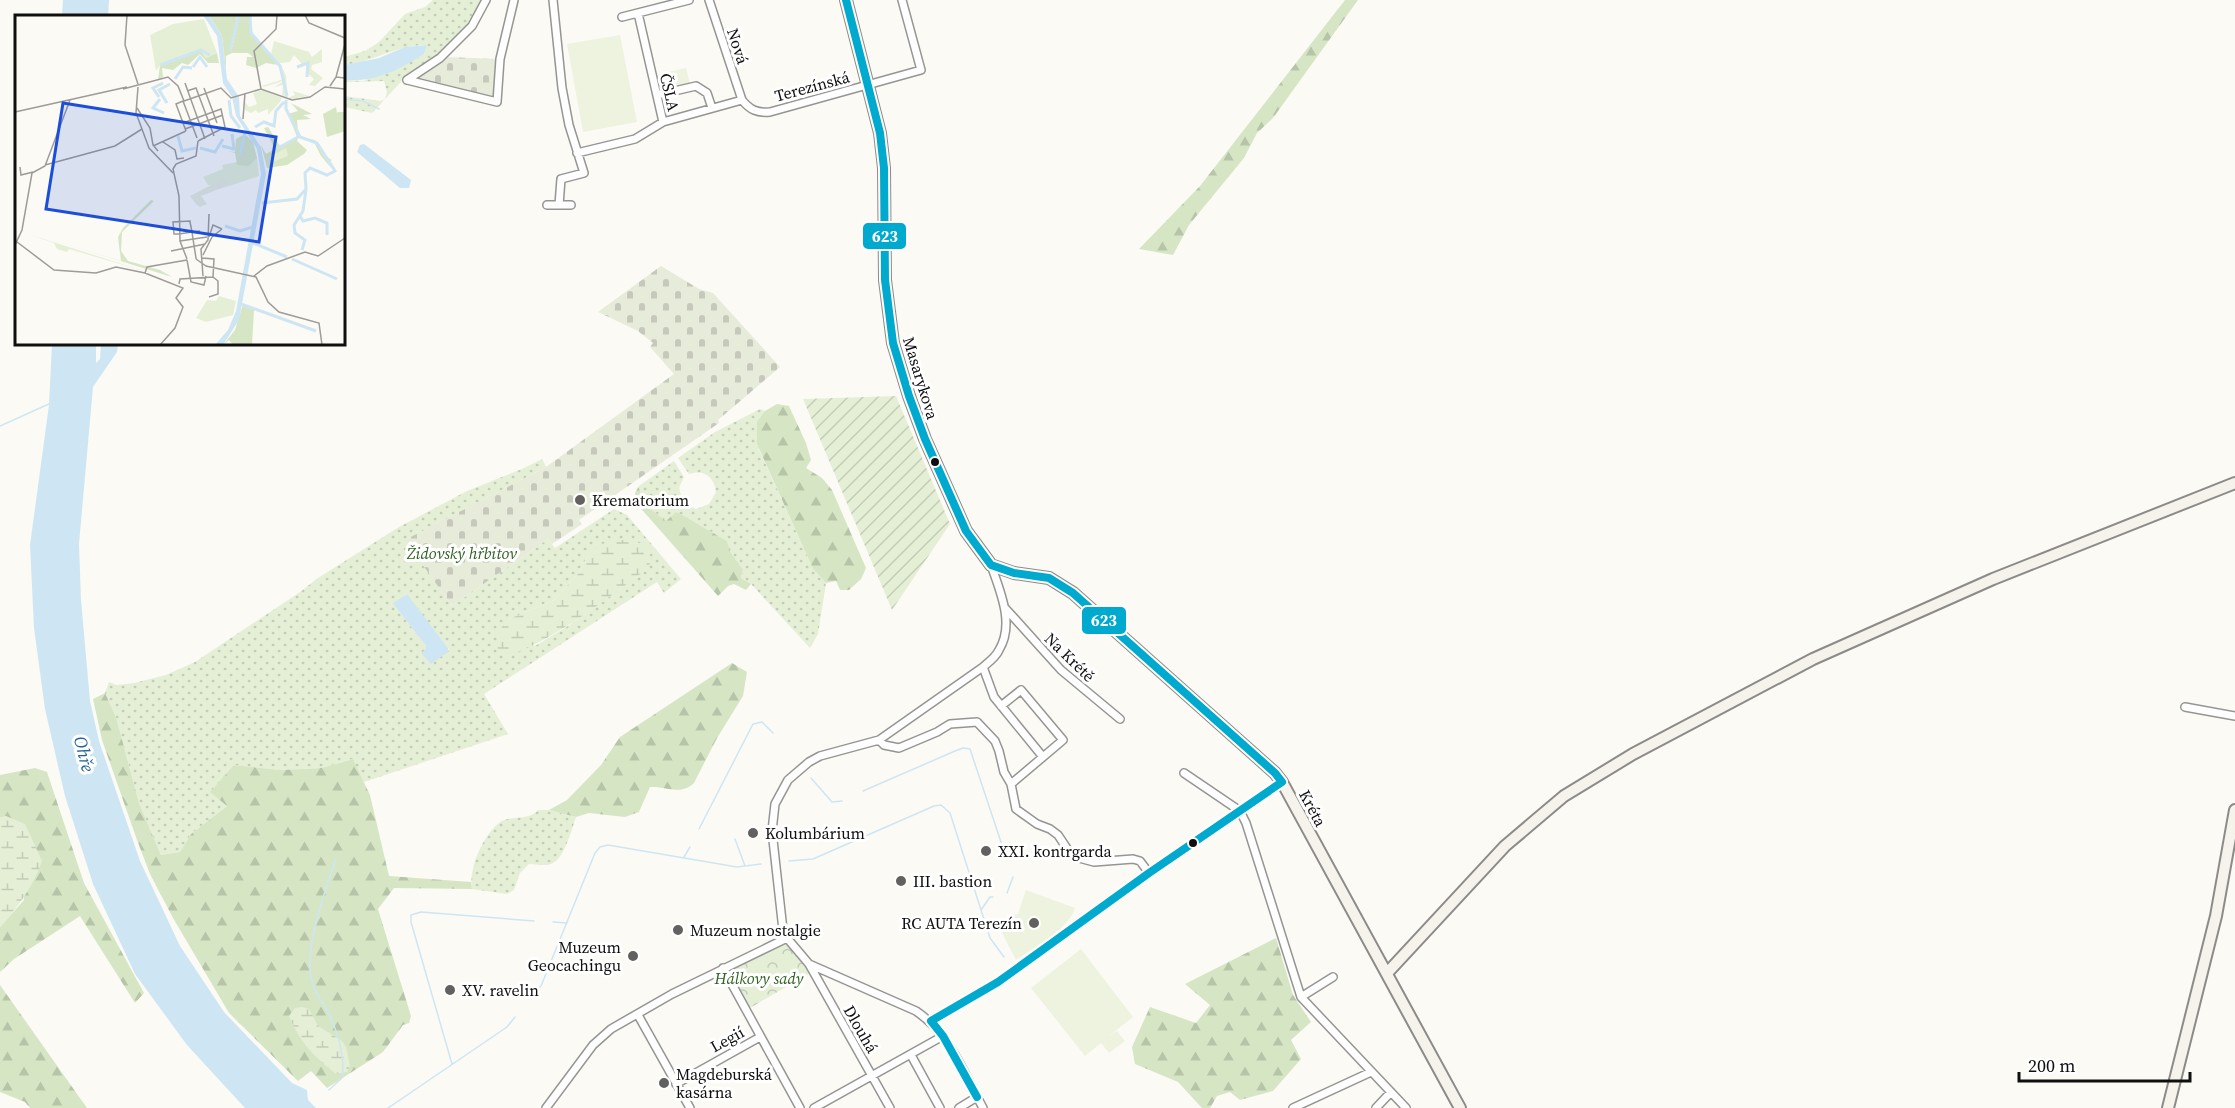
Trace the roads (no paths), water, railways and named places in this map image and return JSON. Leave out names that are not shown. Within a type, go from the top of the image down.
[{"type":"street","points":[[486,0],[472,26],[440,58],[407,80],[497,102],[500,59],[514,0]]},
{"type":"street","points":[[553,0],[562,88],[584,173],[561,179],[559,205]]},
{"type":"street","points":[[622,17],[689,0]]},
{"type":"street","name":"Nová","points":[[709,0],[742,99]]},
{"type":"street","points":[[846,0],[869,85]]},
{"type":"street","name":"Terezínská","points":[[742,99],[748,107],[758,113],[770,112],[921,70],[902,0]]},
{"type":"street","name":"ČSLA","points":[[578,153],[635,139],[663,122],[638,13]]},
{"type":"street","name":"Masarykova","points":[[869,85],[884,168],[886,290],[893,343],[925,439],[966,531],[981,554],[992,565]]},
{"type":"street","points":[[657,95],[696,86],[707,93],[712,108]]},
{"type":"street","points":[[663,122],[742,99]]},
{"type":"street","points":[[547,205],[571,205]]},
{"type":"street","points":[[1388,972],[1505,846],[1564,796],[1633,754],[1824,654],[1993,579],[2235,483]]},
{"type":"street","points":[[546,1108],[600,1037],[672,994],[787,938],[783,930],[772,838],[775,804],[788,780],[820,756],[879,740],[983,667],[998,653],[1005,640],[1006,609],[992,565]]},
{"type":"street","name":"Kréta","points":[[992,565],[1014,573],[1049,578],[1073,593],[1275,773],[1388,972],[1460,1108]]},
{"type":"street","name":"Na Krétě","points":[[1006,609],[1061,670],[1120,719]]},
{"type":"street","points":[[983,667],[993,698],[1044,757]]},
{"type":"street","points":[[1001,706],[1021,690],[1063,740],[1011,784]]},
{"type":"street","points":[[2185,707],[2235,716]]},
{"type":"street","points":[[879,740],[884,745],[899,748],[950,724],[977,722],[995,741],[1004,772],[1011,784],[1016,809],[1058,835],[1072,856],[1094,862],[1133,859],[1140,861],[1149,873]]},
{"type":"street","points":[[1184,773],[1240,812],[1252,842],[1301,997],[1406,1108]]},
{"type":"street","points":[[931,1021],[988,988],[1282,782]]},
{"type":"street","points":[[2168,1108],[2216,916],[2235,810]]},
{"type":"street","name":"Dlouhá","points":[[787,938],[809,964],[890,1108]]},
{"type":"street","points":[[809,964],[916,1011],[931,1021],[943,1036],[983,1108]]},
{"type":"street","points":[[723,968],[800,1108]]},
{"type":"street","points":[[1301,997],[1333,977]]},
{"type":"street","points":[[638,1015],[690,1108]]},
{"type":"street","name":"Legií","points":[[676,1084],[760,1036]]},
{"type":"street","points":[[814,1108],[943,1036]]},
{"type":"street","points":[[911,1055],[940,1108]]},
{"type":"street","points":[[1293,1108],[1371,1072]]},
{"type":"street","points":[[1376,1108],[1391,1092]]},
{"type":"street","points":[[959,1108],[977,1097]]},
{"type":"water","points":[[63,0],[109,0],[108,15],[62,15]]},
{"type":"water","points":[[427,45],[424,54],[386,74],[366,79],[345,80],[345,65],[379,58],[405,47]]},
{"type":"water","points":[[364,144],[411,180],[409,188],[400,188],[357,152],[360,145]]},
{"type":"water","name":"Ohře","points":[[52,345],[96,345],[96,363],[100,359],[101,345],[118,345],[117,352],[93,387],[79,544],[81,600],[90,701],[99,741],[140,861],[180,946],[224,1012],[292,1083],[307,1090],[308,1100],[316,1108],[245,1108],[187,1045],[135,974],[93,884],[65,796],[45,709],[34,628],[30,545],[49,405]]},
{"type":"water","points":[[407,594],[448,648],[448,652],[431,664],[421,653],[426,646],[393,603]]},
{"type":"waterway","points":[[345,99],[363,101],[379,109]]},
{"type":"waterway","points":[[0,426],[51,403]]},
{"type":"waterway","points":[[699,829],[753,724],[762,722],[773,733]]},
{"type":"waterway","points":[[863,791],[955,751],[963,748],[970,749],[1006,857]]},
{"type":"waterway","points":[[811,778],[832,802],[842,801]]},
{"type":"waterway","points":[[789,861],[813,859],[941,805],[950,813],[990,938],[1004,957]]},
{"type":"waterway","points":[[735,839],[745,866]]},
{"type":"waterway","points":[[534,994],[541,986],[595,853],[600,847],[608,845],[737,867],[761,864]]},
{"type":"waterway","points":[[684,857],[690,847]]},
{"type":"waterway","points":[[329,1090],[343,1077],[341,1050],[331,1018],[313,985],[310,957],[316,922],[336,858]]},
{"type":"waterway","points":[[1007,893],[1013,877]]},
{"type":"waterway","points":[[981,910],[990,897],[993,897]]},
{"type":"waterway","points":[[452,1064],[411,922],[411,915],[421,912],[534,921]]},
{"type":"waterway","points":[[553,922],[567,923]]},
{"type":"waterway","points":[[388,1108],[507,1027],[515,1017]]},
{"type":"place","name":"Krematorium","points":[[580,500]]},
{"type":"place","name":"Kolumbárium","points":[[753,833]]},
{"type":"place","name":"XXI. kontrgarda","points":[[986,851]]},
{"type":"place","name":"III. bastion","points":[[901,881]]},
{"type":"place","name":"RC AUTA Terezín","points":[[1034,923]]},
{"type":"place","name":"Muzeum nostalgie","points":[[678,930]]},
{"type":"place","name":"Muzeum Geocachingu","points":[[633,956]]},
{"type":"place","name":"XV. ravelin","points":[[450,990]]},
{"type":"place","name":"Magdeburská kasárna","points":[[664,1083]]},
{"type":"park label","name":"Židovský hřbitov","points":[[462,553]]},
{"type":"park label","name":"Hálkovy sady","points":[[759,978]]}]
